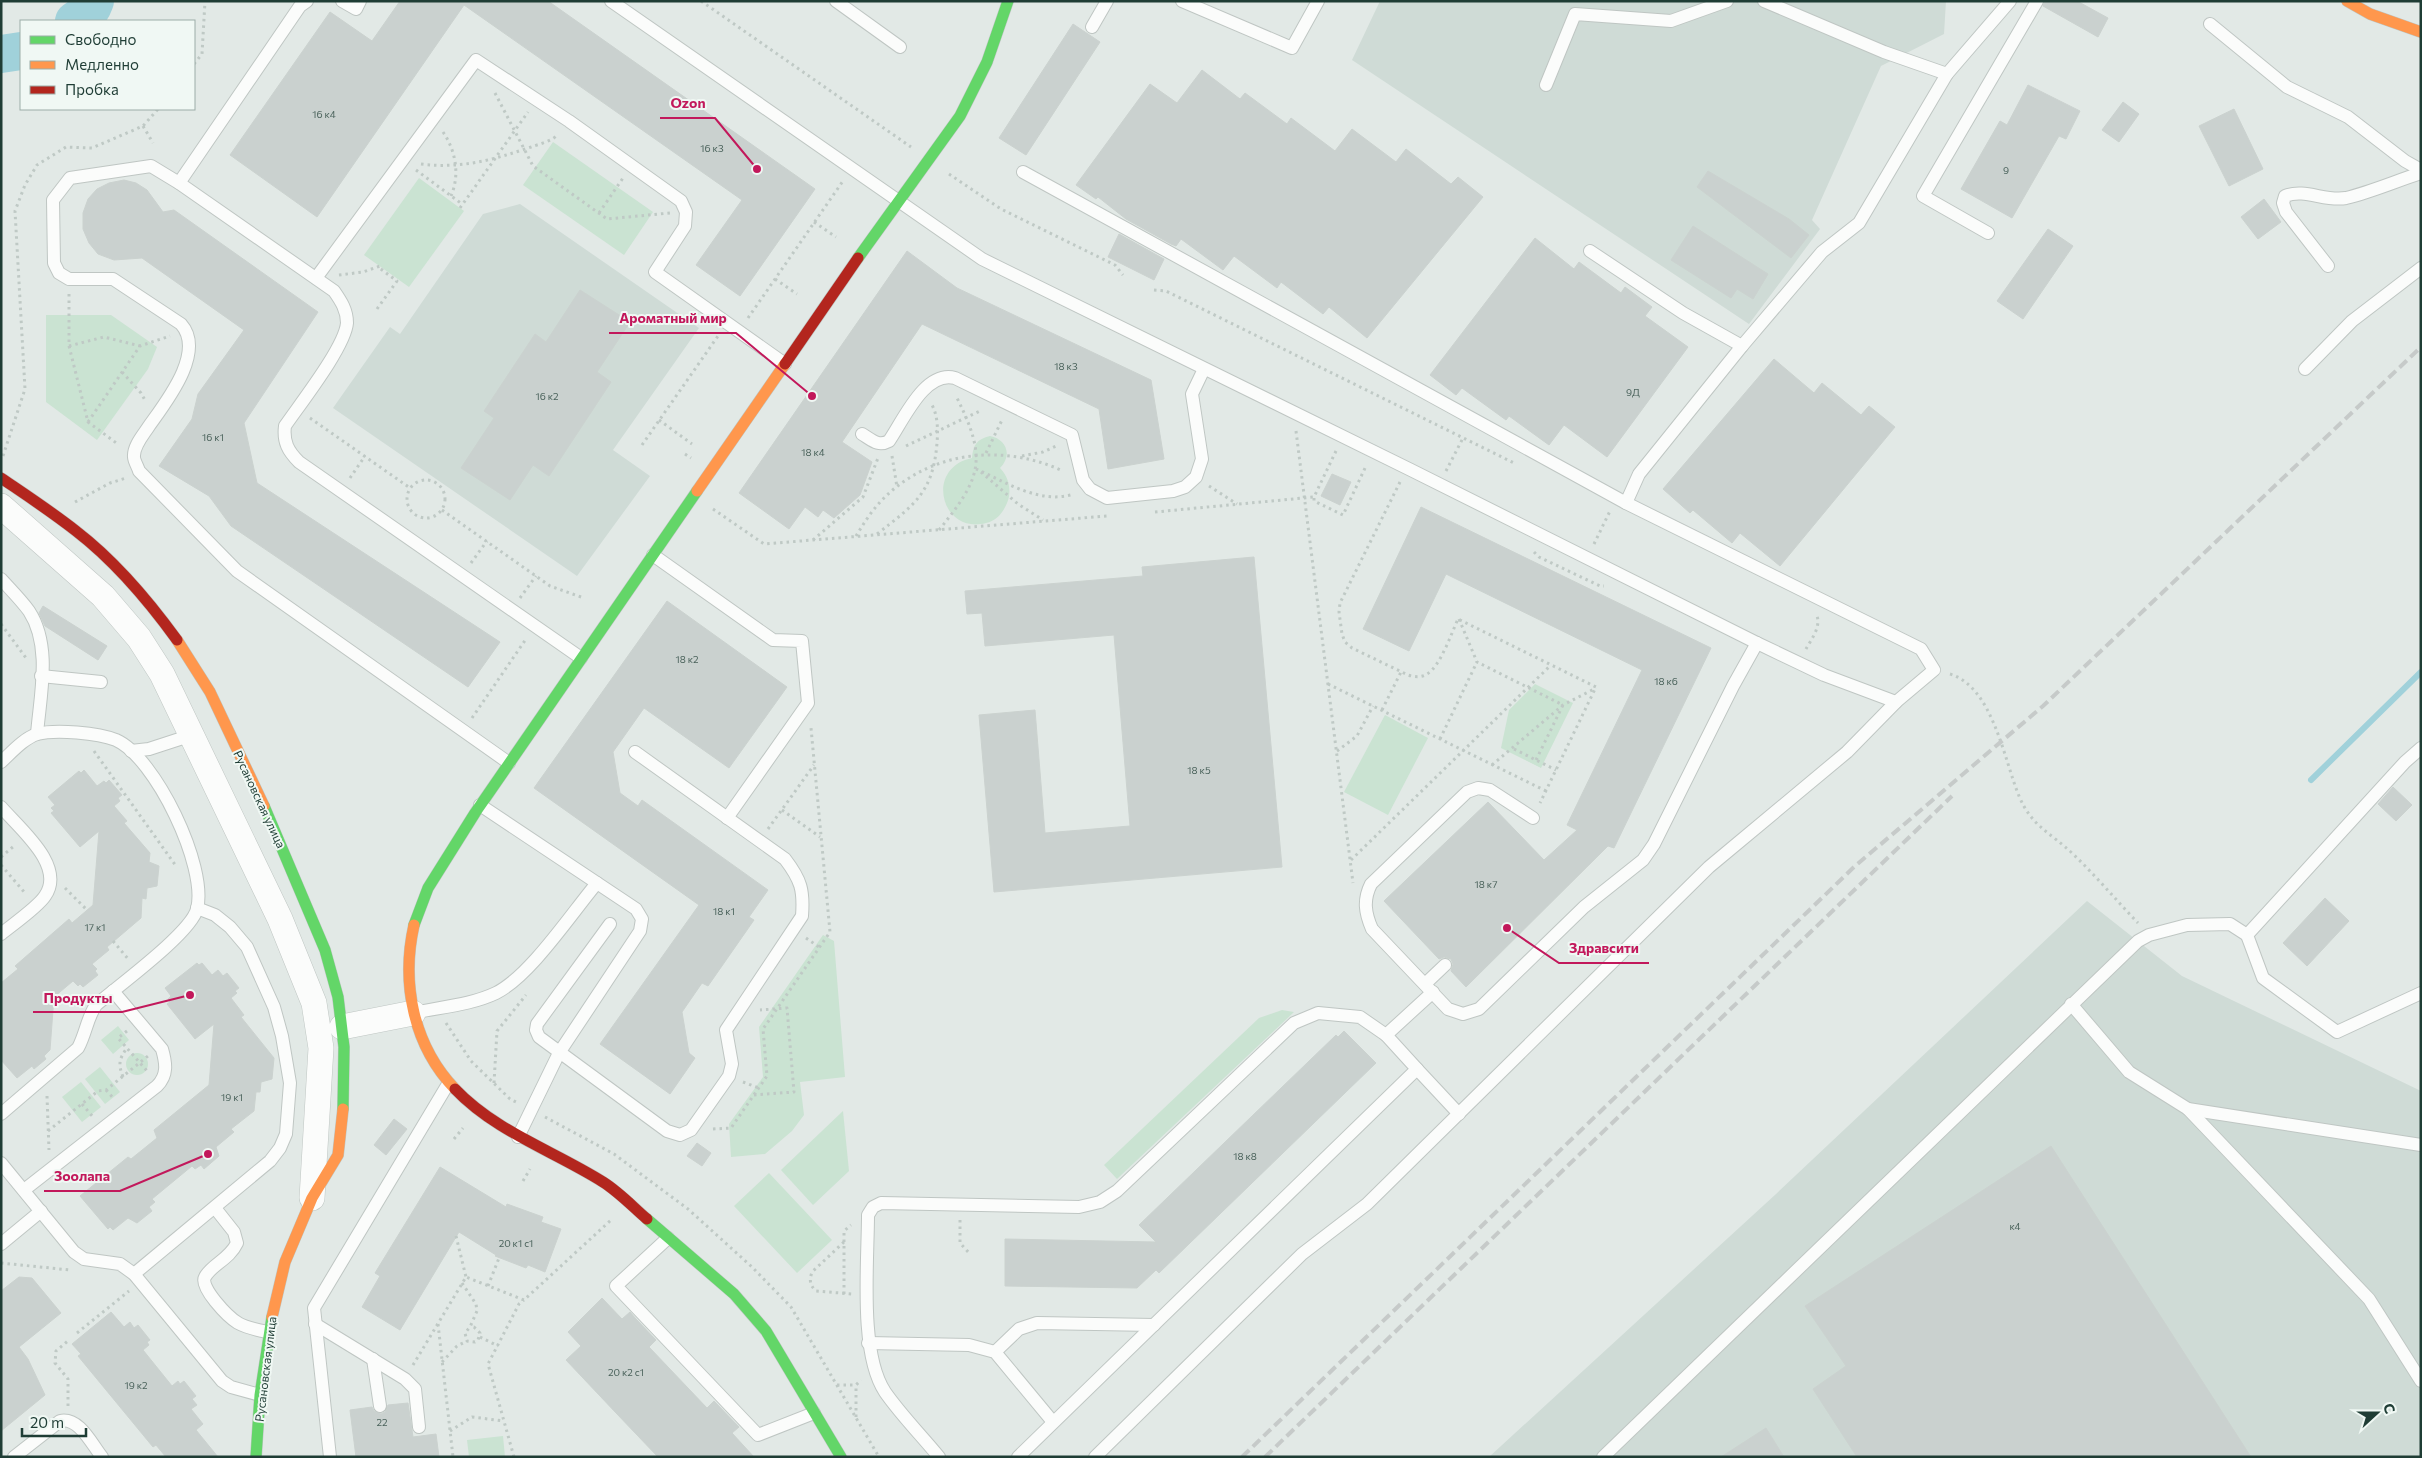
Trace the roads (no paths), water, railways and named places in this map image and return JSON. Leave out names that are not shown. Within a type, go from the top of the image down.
[{"type":"street","points":[[841,1457],[766,1331],[734,1294],[605,1183],[583,1169],[518,1137],[476,1111],[448,1084],[430,1059],[413,1013],[408,966],[419,909],[444,861],[480,805],[785,364],[946,138],[970,98],[997,39],[1008,1]]},
{"type":"street","points":[[2346,1],[2370,14],[2421,32]]},
{"type":"street","name":"Русановская улица","points":[[1,478],[77,531],[117,568],[152,605],[188,655],[210,692],[278,836],[325,950],[338,997],[330,1029],[321,1048],[320,1090],[312,1198],[285,1262],[268,1332],[260,1395],[256,1457]]},
{"type":"street","name":"Русановская улица","points":[[1,506],[103,596],[139,638],[162,674],[250,854],[301,966],[314,1003],[330,1029]]},
{"type":"street","points":[[330,1029],[413,1013]]},
{"type":"lane","points":[[179,183],[300,6],[307,1]]},
{"type":"lane","points":[[342,1],[356,8],[360,1]]},
{"type":"lane","points":[[611,1],[982,258],[1798,663],[1824,675],[1896,702]]},
{"type":"lane","points":[[836,1],[900,47]]},
{"type":"lane","points":[[1092,27],[1107,1]]},
{"type":"lane","points":[[1182,1],[1292,48],[1318,1]]},
{"type":"lane","points":[[1546,85],[1575,14],[1671,21],[1727,1]]},
{"type":"lane","points":[[1764,1],[1884,52],[1947,74]]},
{"type":"lane","points":[[1626,504],[1639,474],[1742,346],[1822,252],[1858,223],[1947,74],[2010,1]]},
{"type":"lane","points":[[1988,233],[1923,196],[2037,1]]},
{"type":"lane","points":[[2210,24],[2287,87],[2348,116],[2405,162],[2421,172]]},
{"type":"lane","points":[[316,278],[476,60],[569,121],[681,201],[686,212],[685,226],[655,272],[785,364]]},
{"type":"lane","points":[[509,763],[237,571],[140,471],[134,456],[138,443],[176,386],[189,352],[191,341],[187,330],[181,324],[113,279],[69,278],[59,274],[54,262],[53,200],[70,178],[151,166],[179,183],[334,291],[344,305],[347,323],[342,341],[285,426],[284,438],[290,453],[341,491],[582,658]]},
{"type":"lane","points":[[1023,172],[1626,504],[1921,649],[1934,670],[1896,702],[1847,752],[1709,867],[1367,1204],[1302,1254],[1094,1457]]},
{"type":"lane","points":[[2328,266],[2286,212],[2283,203],[2285,196],[2295,192],[2326,199],[2346,198],[2421,172]]},
{"type":"lane","points":[[1590,251],[1682,313],[1742,346]]},
{"type":"lane","points":[[2304,369],[2352,321],[2421,268]]},
{"type":"lane","points":[[862,434],[876,443],[883,444],[889,441],[924,388],[934,379],[946,375],[1072,434],[1086,484],[1107,498],[1173,491],[1185,487],[1196,477],[1202,459],[1192,394],[1204,369]]},
{"type":"lane","points":[[653,555],[773,640],[802,640],[808,703],[727,818]]},
{"type":"lane","points":[[1,578],[30,612],[39,635],[42,659],[37,734]]},
{"type":"lane","points":[[1533,818],[1490,790],[1478,788],[1467,792],[1370,884],[1365,897],[1367,918],[1372,929],[1448,1008],[1463,1014],[1479,1009],[1584,908],[1643,860],[1654,844],[1733,686],[1757,643]]},
{"type":"lane","points":[[41,676],[101,682]]},
{"type":"lane","points":[[1,762],[23,742],[37,734],[55,732],[82,734],[101,736],[118,741],[131,751],[158,783],[174,811],[193,857],[197,884],[197,908],[187,927],[96,1005],[88,1016],[84,1036],[78,1048],[2,1113]]},
{"type":"lane","points":[[131,751],[149,749],[192,735]]},
{"type":"lane","points":[[2247,935],[2405,762],[2421,748]]},
{"type":"lane","points":[[610,924],[537,1024],[536,1030],[539,1037],[558,1053],[668,1131],[680,1135],[691,1130],[729,1076],[732,1064],[726,1030],[802,916],[803,894],[798,875],[785,859],[635,752]]},
{"type":"lane","points":[[480,805],[636,909],[642,919],[640,931],[558,1053],[518,1137]]},
{"type":"lane","points":[[1,807],[48,861],[52,879],[45,897],[1,934]]},
{"type":"lane","points":[[413,1013],[468,1002],[496,993],[522,975],[597,883]]},
{"type":"lane","points":[[138,1278],[270,1161],[280,1148],[286,1134],[290,1083],[282,1036],[274,1007],[255,961],[247,947],[230,927],[215,915],[197,908]]},
{"type":"lane","points":[[1603,1457],[2124,953],[2149,935],[2186,924],[2230,924],[2247,935],[2263,978],[2337,1032],[2421,992]]},
{"type":"lane","points":[[1386,1035],[1429,988],[1445,964]]},
{"type":"lane","points":[[24,1190],[160,1083],[165,1072],[162,1049],[113,991]]},
{"type":"lane","points":[[2071,1004],[2130,1072],[2188,1109],[2369,1299],[2421,1381]]},
{"type":"lane","points":[[939,1457],[884,1391],[874,1367],[868,1343],[868,1215],[873,1207],[881,1203],[1079,1207],[1100,1202],[1118,1191],[1294,1023],[1318,1012],[1360,1017],[1386,1035],[1459,1114]]},
{"type":"lane","points":[[1018,1457],[1417,1069]]},
{"type":"lane","points":[[330,1457],[314,1308],[448,1084]]},
{"type":"lane","points":[[2188,1109],[2421,1145]]},
{"type":"lane","points":[[1,1163],[79,1255],[84,1259],[120,1264],[138,1278],[222,1380],[230,1387],[260,1395]]},
{"type":"lane","points":[[215,1208],[234,1232],[237,1243],[232,1253],[206,1274],[203,1280],[205,1287],[228,1316],[239,1324],[268,1332]]},
{"type":"lane","points":[[1,1244],[40,1211]]},
{"type":"lane","points":[[668,1238],[616,1286],[758,1435],[814,1413]]},
{"type":"lane","points":[[995,1352],[1019,1329],[1037,1323],[1154,1325]]},
{"type":"lane","points":[[315,1324],[405,1379],[415,1389],[419,1427]]},
{"type":"lane","points":[[868,1343],[969,1344],[995,1352],[1053,1422]]},
{"type":"lane","points":[[373,1359],[380,1406]]},
{"type":"lane","points":[[14,1457],[60,1421],[68,1419],[75,1422],[102,1457]]},
{"type":"waterway","points":[[75,20],[92,8],[95,1]]},
{"type":"waterway","points":[[1,54],[20,51]]},
{"type":"waterway","points":[[2311,780],[2421,672]]},
{"type":"railway","points":[[1242,1457],[1854,867],[2043,706],[2421,347]]},
{"type":"railway","points":[[1265,1457],[1952,796]]},
{"type":"place","name":"Ozon","points":[[757,169]]},
{"type":"place","name":"Ароматный мир","points":[[812,396]]},
{"type":"place","name":"Здравсити","points":[[1507,928]]},
{"type":"place","name":"Продукты","points":[[190,995]]},
{"type":"place","name":"Зоолапа","points":[[208,1154]]}]
